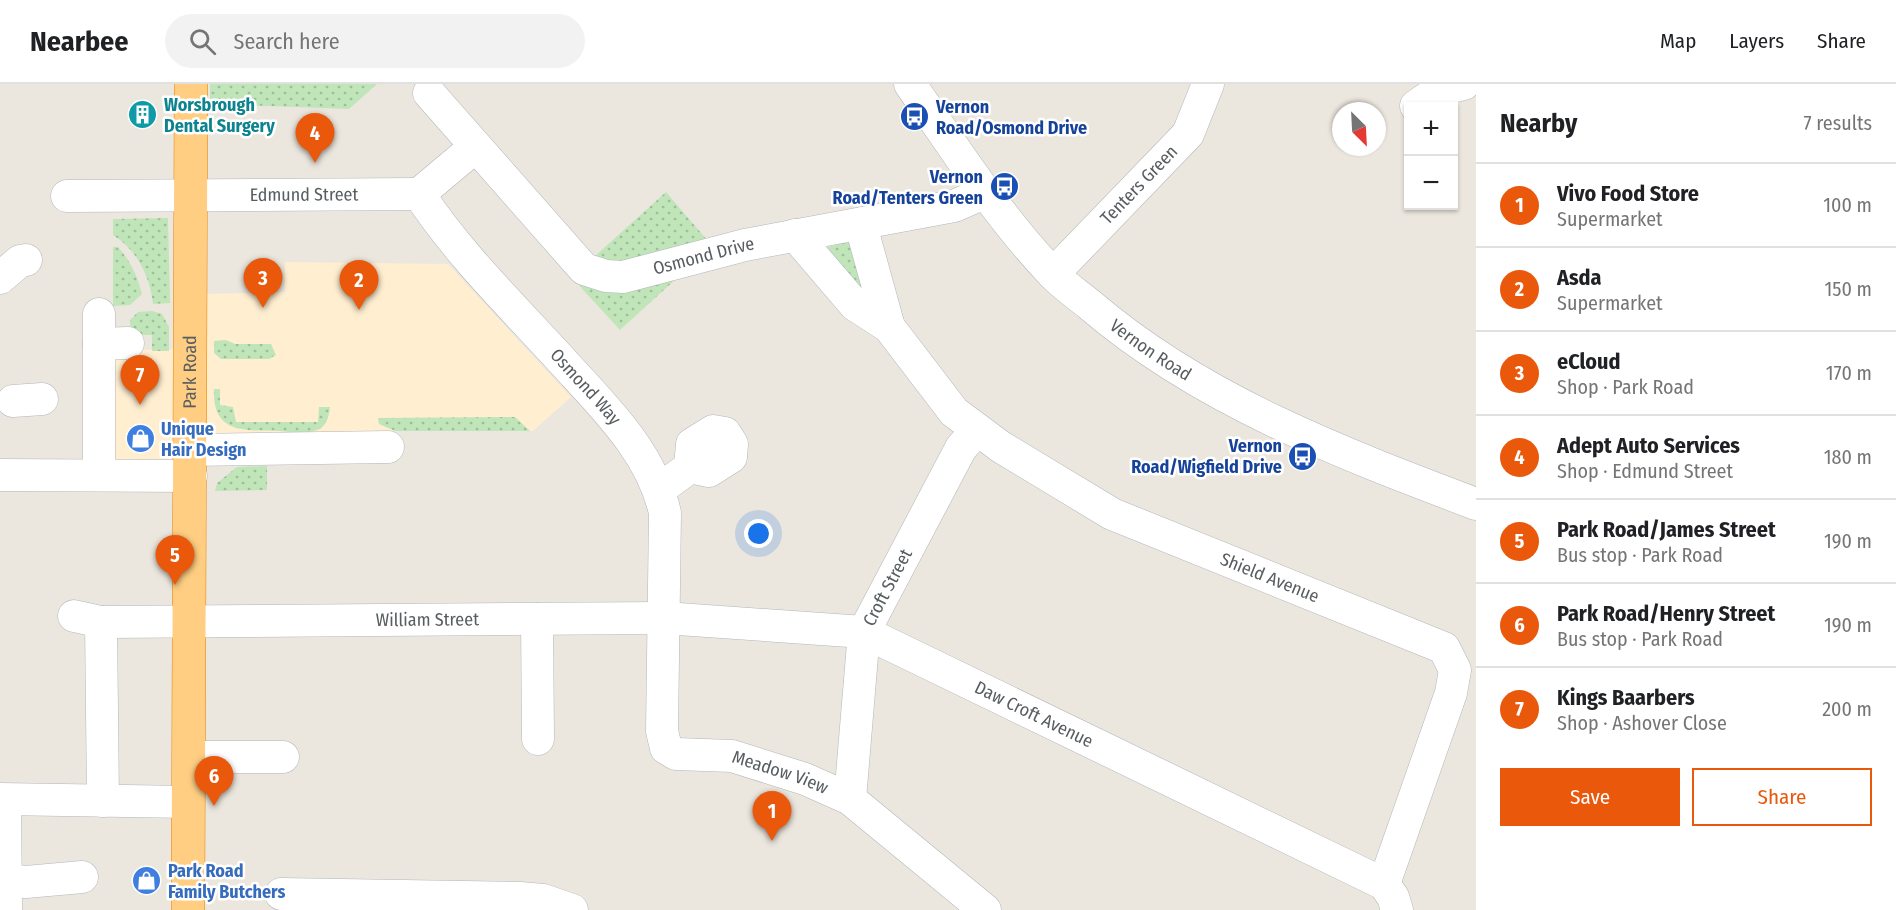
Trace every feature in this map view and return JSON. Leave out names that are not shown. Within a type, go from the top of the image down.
[{"type":"highway","name":"Park Road","points":[[188,910],[191,84]]},
{"type":"street","name":"Vernon Road","points":[[910,84],[984,194],[1053,274],[1127,337],[1207,387],[1300,434],[1476,504]]},
{"type":"street","name":"Tenters Green","points":[[1053,274],[1188,134],[1208,84]]},
{"type":"street","points":[[1422,102],[1439,90],[1464,84]]},
{"type":"street","name":"Osmond Drive","points":[[429,93],[584,269],[606,276],[623,276],[795,235],[954,206],[984,194]]},
{"type":"street","points":[[419,194],[475,147]]},
{"type":"street","name":"Edmund Street","points":[[84,187],[189,197],[419,194]]},
{"type":"street","name":"Osmond Way","points":[[419,194],[444,230],[612,417],[646,462],[660,489],[665,513],[664,618]]},
{"type":"street","name":"Shield Avenue","points":[[864,223],[865,240],[889,327],[937,393],[954,412],[977,430],[1113,514],[1444,648],[1455,670],[1451,693],[1390,897]]},
{"type":"street","name":"Shield Avenue","points":[[795,235],[855,305],[889,327]]},
{"type":"street","points":[[0,278],[20,261],[26,260]]},
{"type":"street","points":[[99,475],[109,333]]},
{"type":"street","name":"Croft Street","points":[[850,798],[864,632],[961,448],[977,430]]},
{"type":"street","points":[[0,475],[99,475],[191,463],[388,447]]},
{"type":"street","points":[[660,489],[690,468]]},
{"type":"street","name":"Daw Croft Avenue","points":[[664,618],[864,632],[1390,897]]},
{"type":"street","name":"William Street","points":[[103,801],[87,619],[664,618]]},
{"type":"street","name":"Meadow View","points":[[664,618],[662,731],[666,748],[676,754],[732,756],[805,779],[850,798],[985,910]]},
{"type":"street","points":[[537,620],[538,739]]},
{"type":"street","points":[[189,757],[282,757]]},
{"type":"street","points":[[4,902],[3,800],[188,802]]},
{"type":"street","points":[[4,902],[26,882],[82,877]]},
{"type":"street","points":[[281,894],[520,898],[543,900],[572,910]]},
{"type":"shaded area","points":[[285,262],[448,264],[571,397],[533,431],[395,431],[384,434],[188,436],[187,469],[114,471],[114,350],[201,349],[202,294],[285,292]]},
{"type":"green space","points":[[210,84],[377,84],[349,109],[210,104]]},
{"type":"green space","points":[[666,192],[707,240],[617,264],[594,257]]},
{"type":"green space","points":[[168,218],[170,303],[153,304],[149,284],[141,265],[129,248],[113,235],[113,219]]},
{"type":"green space","points":[[851,241],[873,300],[820,249]]},
{"type":"green space","points":[[113,247],[118,247],[127,258],[140,287],[142,294],[130,305],[113,306]]},
{"type":"green space","points":[[564,269],[598,290],[622,291],[677,278],[620,330]]},
{"type":"green space","points":[[152,311],[162,314],[169,327],[169,351],[152,351],[152,335],[131,335],[130,320],[138,312]]},
{"type":"green space","points":[[226,340],[235,344],[271,344],[276,355],[269,359],[221,359],[214,353],[214,341]]},
{"type":"green space","points":[[214,389],[220,389],[220,405],[233,407],[236,422],[318,422],[319,407],[330,407],[329,415],[321,428],[312,432],[243,429],[224,422],[218,414]]},
{"type":"green space","points":[[515,417],[530,431],[395,431],[379,424],[378,418]]},
{"type":"green space","points":[[267,466],[267,490],[215,491],[217,483],[237,467]]},
{"type":"place","name":"Worsbrough Dental Surgery","points":[[143,115]]},
{"type":"place","name":"Vernon Road/Osmond Drive","points":[[915,117]]},
{"type":"place","name":"Adept Auto Services","points":[[315,163]]},
{"type":"place","name":"Vernon Road/Tenters Green","points":[[1004,187]]},
{"type":"place","name":"eCloud","points":[[263,308]]},
{"type":"place","name":"Asda","points":[[359,310]]},
{"type":"place","name":"Kings Baarbers","points":[[140,405]]},
{"type":"place","name":"Unique Hair Design","points":[[140,439]]},
{"type":"place","name":"Vernon Road/Wigfield Drive","points":[[1303,456]]},
{"type":"place","name":"Park Road/James Street","points":[[175,585]]},
{"type":"place","name":"Park Road/Henry Street","points":[[214,806]]},
{"type":"place","name":"Vivo Food Store","points":[[772,841]]},
{"type":"place","name":"Park Road Family Butchers","points":[[147,881]]}]
